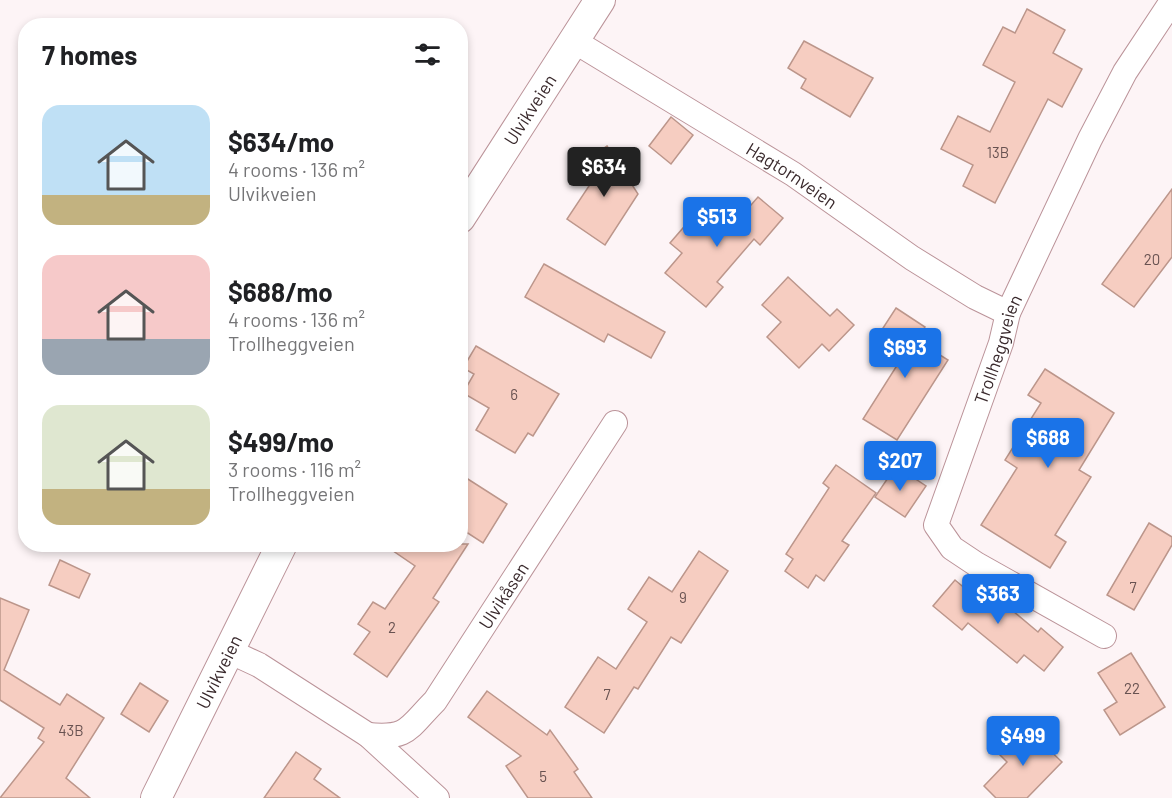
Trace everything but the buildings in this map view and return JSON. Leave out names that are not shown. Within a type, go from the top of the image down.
[{"type":"street","name":"Ulvikveien","points":[[468,206],[600,0]]},
{"type":"street","name":"Trollheggveien","points":[[1104,636],[976,564],[952,548],[936,525],[1001,343],[1008,313],[1090,139],[1125,72],[1172,1]]},
{"type":"street","name":"Hagtornveien","points":[[574,41],[810,185],[912,258],[1008,313]]},
{"type":"street","name":"Ulvikåsen","points":[[368,735],[392,737],[403,734],[435,701],[615,423]]},
{"type":"street","name":"Ulvikveien","points":[[156,798],[231,652],[278,552]]},
{"type":"street","points":[[231,652],[259,666],[368,735],[437,798]]}]
